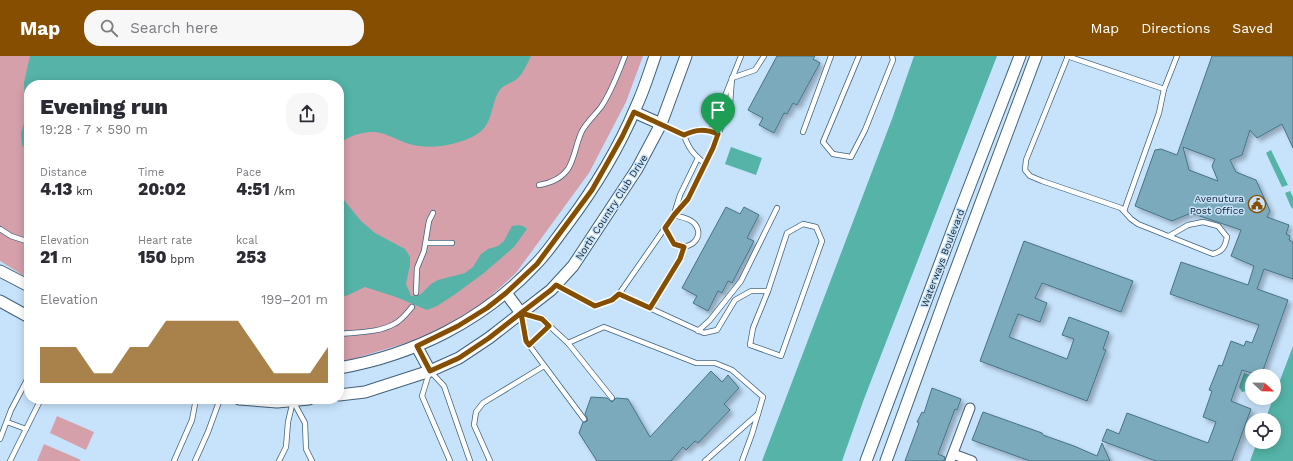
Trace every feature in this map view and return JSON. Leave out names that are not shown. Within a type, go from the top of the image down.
[{"type":"street","points":[[344,367],[379,360],[417,346],[458,326],[487,308],[506,293],[537,264],[587,198],[622,137],[634,112],[656,56]]},
{"type":"street","name":"North Country Club Drive","points":[[344,394],[365,392],[430,371],[459,358],[489,338],[551,290],[572,266],[637,169],[661,124],[686,56]]},
{"type":"street","name":"Waterways Boulevard","points":[[866,461],[1020,56]]},
{"type":"street","name":"Waterways Boulevard","points":[[886,461],[1036,56]]},
{"type":"street","points":[[634,112],[661,124]]},
{"type":"street","points":[[0,271],[24,283]]},
{"type":"street","points":[[506,293],[519,315]]},
{"type":"street","points":[[0,301],[24,314]]},
{"type":"street","points":[[417,346],[430,371]]},
{"type":"street","points":[[970,408],[951,457],[972,461]]},
{"type":"lane","points":[[539,185],[550,183],[560,178],[568,169],[582,131],[601,106],[617,77],[625,56]]},
{"type":"lane","points":[[711,131],[741,56]]},
{"type":"lane","points":[[732,78],[755,70],[764,56]]},
{"type":"lane","points":[[803,132],[831,56]]},
{"type":"lane","points":[[859,56],[822,142],[833,154],[851,156],[870,116],[893,60],[892,56]]},
{"type":"lane","points":[[1164,89],[1067,56],[1026,160],[1025,170],[1030,176],[1121,208],[1138,224],[1213,254],[1222,251],[1226,246],[1227,237],[1218,226],[1203,222],[1188,225],[1169,236]]},
{"type":"lane","points":[[1124,211],[1159,110],[1164,89],[1177,56]]},
{"type":"lane","points":[[556,285],[595,306],[612,300],[619,294],[674,215],[688,199],[705,164],[730,104],[732,78]]},
{"type":"lane","points":[[661,124],[684,135],[688,147],[705,164]]},
{"type":"lane","points":[[684,135],[696,130],[711,131],[718,134]]},
{"type":"lane","points":[[674,215],[680,195],[698,158]]},
{"type":"lane","points":[[698,331],[710,320],[741,281],[777,208]]},
{"type":"lane","points":[[416,293],[417,268],[426,243],[429,222],[433,213]]},
{"type":"lane","points":[[665,228],[674,244],[684,247],[689,246],[696,240],[698,236],[697,227],[691,221],[674,215]]},
{"type":"lane","points":[[803,224],[816,227],[822,241],[781,356],[750,345],[753,328],[768,291],[787,232],[803,224]]},
{"type":"lane","points":[[0,229],[10,236],[24,240]]},
{"type":"lane","points":[[426,243],[452,243]]},
{"type":"lane","points":[[650,308],[680,259],[684,247]]},
{"type":"lane","points":[[619,294],[704,333],[717,330],[735,300],[751,291],[768,291]]},
{"type":"lane","points":[[344,333],[382,329],[395,324],[412,307]]},
{"type":"lane","points":[[584,419],[526,341],[519,315],[542,319],[568,343],[612,398]]},
{"type":"lane","points":[[529,345],[549,326]]},
{"type":"lane","points":[[568,343],[604,327],[696,362],[715,363],[732,370],[763,397],[742,461]]},
{"type":"lane","points":[[490,461],[474,425],[476,412],[483,403],[544,366]]},
{"type":"lane","points":[[450,461],[422,396],[430,371],[444,386],[470,461]]},
{"type":"lane","points":[[0,439],[11,410],[24,385]]},
{"type":"lane","points":[[10,461],[39,404]]},
{"type":"lane","points":[[174,461],[192,420],[195,404]]},
{"type":"lane","points":[[195,461],[218,404]]},
{"type":"lane","points":[[279,461],[286,447],[288,422],[292,404]]},
{"type":"lane","points":[[295,404],[305,423],[306,449],[312,461]]},
{"type":"lane","points":[[705,461],[758,414]]},
{"type":"lane","points":[[7,422],[26,430]]},
{"type":"shaded area","points":[[0,56],[643,56],[626,102],[589,173],[516,273],[482,304],[426,337],[344,361],[344,80],[24,80],[24,276],[0,261]]},
{"type":"shaded area","points":[[30,56],[531,56],[519,77],[504,86],[499,91],[494,101],[490,118],[480,132],[459,142],[434,147],[410,144],[388,135],[374,132],[365,132],[344,140],[344,80],[24,80]]},
{"type":"shaded area","points":[[914,56],[997,56],[864,399],[842,461],[762,461],[892,119]]},
{"type":"shaded area","points":[[24,123],[24,147],[22,145],[21,133]]},
{"type":"shaded area","points":[[731,147],[762,158],[756,175],[725,164]]},
{"type":"shaded area","points":[[1271,150],[1288,185],[1282,187],[1266,153]]},
{"type":"shaded area","points":[[1290,191],[1293,197],[1293,209],[1285,193]]},
{"type":"shaded area","points":[[344,200],[361,221],[375,233],[405,249],[410,257],[406,284],[411,296],[420,295],[431,284],[438,280],[465,273],[473,267],[481,254],[488,249],[498,246],[504,241],[512,226],[518,225],[527,229],[514,247],[484,273],[454,295],[437,306],[427,310],[396,297],[365,287],[346,296],[344,295]]},
{"type":"shaded area","points":[[1293,346],[1293,461],[1250,461],[1254,449],[1281,449],[1281,413],[1268,413],[1271,405],[1281,405],[1281,378]]},
{"type":"shaded area","points":[[1245,373],[1245,391],[1242,392],[1239,387]]},
{"type":"shaded area","points":[[57,416],[94,432],[86,450],[50,433]]},
{"type":"shaded area","points":[[44,444],[81,460],[37,461]]},
{"type":"building","points":[[777,56],[815,56],[813,59],[820,63],[797,105],[793,103],[787,114],[784,113],[774,133],[759,125],[763,118],[748,110]]},
{"type":"building","points":[[1212,56],[1293,56],[1293,148],[1282,124],[1257,138],[1250,130],[1242,155],[1230,160],[1236,172],[1256,180],[1270,211],[1267,217],[1289,225],[1286,234],[1290,236],[1289,240],[1293,242],[1293,279],[1264,269],[1257,289],[1288,300],[1263,369],[1242,370],[1231,401],[1251,409],[1250,413],[1245,413],[1245,425],[1232,461],[1156,461],[1102,441],[1107,429],[1119,434],[1127,413],[1208,443],[1216,422],[1203,417],[1212,391],[1209,390],[1219,365],[1222,366],[1231,341],[1244,346],[1246,341],[1252,343],[1259,325],[1170,294],[1181,262],[1248,285],[1254,266],[1231,256],[1241,230],[1191,213],[1172,221],[1135,206],[1155,150],[1161,149],[1177,155]],"holes":[[[1183,147],[1215,159],[1212,166],[1218,181],[1189,170]]]},
{"type":"building","points":[[726,207],[740,214],[744,207],[759,215],[747,238],[754,241],[732,283],[728,281],[722,293],[718,291],[708,311],[693,303],[697,296],[682,288]]},
{"type":"building","points":[[1024,241],[1133,281],[1121,312],[1042,283],[1035,298],[1047,303],[1040,322],[1018,314],[1009,337],[1067,359],[1074,339],[1062,335],[1069,317],[1109,332],[1103,349],[1106,350],[1087,401],[980,361]]},
{"type":"building","points":[[711,371],[722,382],[728,375],[739,388],[724,404],[730,410],[698,443],[695,441],[686,450],[683,447],[671,461],[597,461],[579,433],[583,422],[588,420],[585,414],[591,397],[607,398],[612,402],[616,398],[628,399],[650,437]]},
{"type":"building","points":[[932,388],[961,399],[957,410],[955,409],[938,454],[945,457],[944,461],[905,461],[919,423],[917,422],[922,412],[924,413]]},
{"type":"building","points":[[983,412],[1042,433],[1043,435],[1097,456],[1102,443],[1110,461],[1030,461],[972,440]]},
{"type":"place","name":"Avenutura Post Office","points":[[1257,204]]},
{"type":"route","points":[[718,134],[711,131],[696,130],[684,135],[634,112],[603,172],[587,198],[537,264],[506,293],[487,308],[458,326],[417,346],[430,371],[459,358],[489,338],[521,313],[526,341],[529,345],[549,326],[542,319],[521,313],[556,285],[595,306],[612,300],[619,294],[650,308],[680,259],[684,247],[674,244],[665,228],[688,199],[713,148],[718,134]]}]
